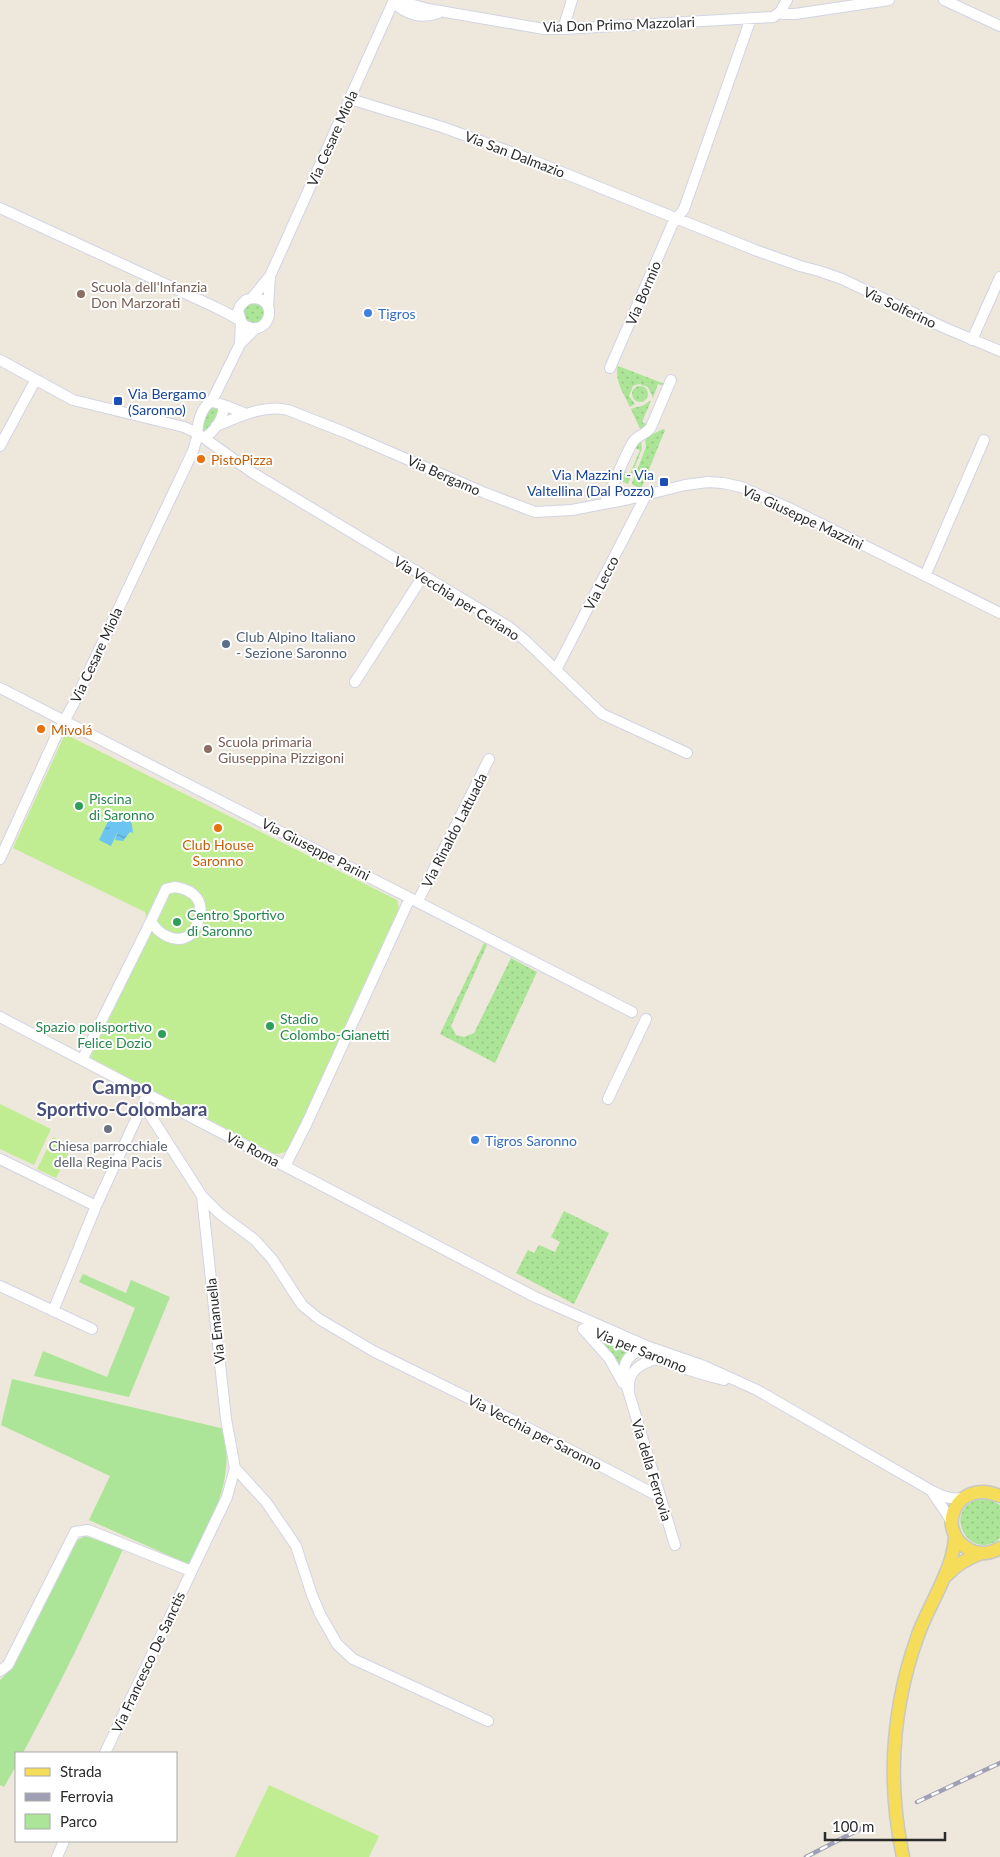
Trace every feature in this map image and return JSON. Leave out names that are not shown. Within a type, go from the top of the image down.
[{"type":"main road","points":[[903,1857],[898,1836],[893,1784],[894,1741],[897,1715],[908,1665],[928,1609],[942,1581],[955,1547],[953,1529],[954,1510],[962,1498],[979,1491],[997,1493]]},
{"type":"main road","points":[[953,1529],[964,1546],[974,1552],[982,1553]]},
{"type":"main road","points":[[942,1581],[953,1568],[966,1559],[1000,1548]]},
{"type":"street","points":[[564,29],[572,0]]},
{"type":"street","points":[[780,12],[787,0]]},
{"type":"street","name":"Via Don Primo Mazzolari","points":[[394,1],[404,11],[414,15],[429,16],[444,11],[544,29],[564,29],[751,18],[773,16],[780,12],[783,14],[795,14],[889,0]]},
{"type":"street","points":[[944,0],[1000,26]]},
{"type":"street","name":"Via Cesare Miola","points":[[240,344],[241,321],[238,316],[240,306],[246,300],[252,298],[270,276],[394,1]]},
{"type":"street","points":[[677,219],[684,209],[751,18]]},
{"type":"street","name":"Via San Dalmazio","points":[[350,99],[451,130],[504,149],[677,219],[800,266]]},
{"type":"street","points":[[0,208],[215,306],[241,321],[247,327],[256,328]]},
{"type":"street","name":"Via Bormio","points":[[610,368],[672,225],[677,219]]},
{"type":"street","name":"Via Solferino","points":[[800,266],[842,279],[972,340],[1000,351]]},
{"type":"street","name":"Via Cesare Miola","points":[[219,404],[225,377],[240,344],[256,328],[268,320],[270,276]]},
{"type":"street","points":[[972,340],[1000,277]]},
{"type":"street","points":[[252,298],[262,300],[268,307]]},
{"type":"street","points":[[215,306],[240,306]]},
{"type":"street","name":"Via Bergamo","points":[[0,360],[35,381],[73,400],[204,432],[247,414],[272,408],[296,412],[535,512],[561,512],[646,495]]},
{"type":"street","points":[[604,504],[633,441],[646,433],[651,427],[671,380]]},
{"type":"street","points":[[0,446],[35,381]]},
{"type":"street","points":[[204,432],[204,407],[219,404],[247,414]]},
{"type":"street","points":[[204,432],[224,413],[219,404]]},
{"type":"street","name":"Via Cesare Miola","points":[[0,860],[31,781],[73,705],[193,451],[204,432]]},
{"type":"street","name":"Via Vecchia per Ceriano","points":[[204,432],[220,449],[253,473],[509,627],[602,714],[687,753]]},
{"type":"street","points":[[925,576],[984,440]]},
{"type":"street","name":"Via Giuseppe Mazzini","points":[[646,495],[686,485],[708,482],[723,483],[741,488],[789,508],[925,576],[999,608]]},
{"type":"street","name":"Via Lecco","points":[[556,670],[646,495]]},
{"type":"street","points":[[355,682],[423,576]]},
{"type":"street","name":"Via Giuseppe Parini","points":[[0,688],[63,722],[414,899],[632,1012]]},
{"type":"street","name":"Via Rinaldo Lattuada","points":[[285,1166],[414,899],[489,759]]},
{"type":"street","points":[[82,1060],[166,889],[184,889],[193,894],[201,908],[195,929],[190,935],[180,939],[162,934],[154,927],[151,921]]},
{"type":"street","name":"Via Roma","points":[[0,1017],[82,1060],[145,1099],[285,1166],[505,1281]]},
{"type":"street","points":[[608,1099],[646,1019]]},
{"type":"street","points":[[145,1099],[202,1196]]},
{"type":"street","points":[[53,1310],[96,1206],[145,1099]]},
{"type":"street","points":[[0,1159],[96,1206]]},
{"type":"street","name":"Via Vecchia per Saronno","points":[[202,1196],[220,1214],[255,1240],[272,1259],[302,1305],[319,1319],[410,1370],[507,1417],[660,1497]]},
{"type":"street","name":"Via Emanuella","points":[[202,1196],[223,1393],[235,1468]]},
{"type":"street","name":"Via per Saronno","points":[[505,1281],[575,1321],[637,1351],[700,1373],[749,1386]]},
{"type":"street","points":[[0,1286],[92,1329]]},
{"type":"street","name":"Via per Saronno","points":[[538,1299],[649,1347],[704,1366],[749,1386],[932,1491],[944,1497],[962,1498]]},
{"type":"street","name":"Via della Ferrovia","points":[[575,1321],[609,1358],[630,1395]]},
{"type":"street","points":[[637,1351],[649,1347]]},
{"type":"street","name":"Via della Ferrovia","points":[[637,1351],[625,1362],[624,1377],[675,1545]]},
{"type":"street","name":"Via della Ferrovia","points":[[630,1395],[628,1382],[636,1369],[651,1360],[658,1359]]},
{"type":"street","points":[[235,1468],[266,1502],[296,1546],[312,1595],[337,1644],[353,1659],[488,1720]]},
{"type":"street","name":"Via Francesco De Sanctis","points":[[106,1752],[227,1497],[235,1468]]},
{"type":"street","name":"Via per Saronno","points":[[932,1491],[947,1514],[953,1529]]},
{"type":"street","points":[[0,1671],[8,1665],[75,1532],[88,1530],[191,1571]]},
{"type":"street","points":[[57,1857],[64,1842]]},
{"type":"green space","points":[[254,301],[262,304],[265,312],[262,320],[254,323],[246,320],[243,312],[246,304]]},
{"type":"green space","points":[[618,366],[665,384],[664,386],[658,384],[653,398],[648,387],[639,384],[633,386],[629,396],[635,404],[630,407],[618,382]]},
{"type":"green space","points":[[637,386],[643,386],[648,391],[646,400],[637,402],[632,397],[632,391]]},
{"type":"green space","points":[[651,401],[642,422],[648,425],[641,431],[631,409]]},
{"type":"green space","points":[[210,405],[221,409],[209,432],[203,432],[201,425]]},
{"type":"green space","points":[[663,429],[665,430],[641,489],[632,483],[646,447],[645,438]]},
{"type":"green space","points":[[641,440],[642,449],[628,484],[621,481],[625,472],[630,474],[640,450],[634,448],[637,442]]},
{"type":"green space","points":[[65,734],[397,900],[399,908],[288,1152],[275,1154],[90,1058],[151,932],[145,912],[13,848]]},
{"type":"green space","points":[[484,943],[487,945],[451,1026],[456,1035],[464,1037],[474,1033],[511,958],[537,972],[495,1063],[440,1034]]},
{"type":"green space","points":[[0,1104],[51,1129],[34,1165],[0,1149]]},
{"type":"green space","points":[[53,1137],[72,1146],[56,1178],[37,1169]]},
{"type":"green space","points":[[564,1211],[609,1233],[574,1304],[516,1273],[528,1250],[534,1253],[539,1245],[555,1252],[560,1242],[551,1237]]},
{"type":"green space","points":[[83,1274],[126,1293],[131,1280],[170,1297],[129,1397],[34,1376],[43,1351],[107,1377],[135,1308],[79,1282]]},
{"type":"green space","points":[[599,1340],[628,1352],[621,1371]]},
{"type":"green space","points":[[12,1379],[225,1429],[227,1449],[224,1484],[213,1516],[190,1565],[89,1520],[110,1476],[1,1425]]},
{"type":"green space","points":[[981,1498],[989,1499],[1000,1505],[1000,1538],[989,1544],[979,1544],[970,1540],[960,1523],[962,1513],[968,1504]]},
{"type":"green space","points":[[85,1536],[123,1549],[87,1627],[24,1752],[15,1752],[15,1768],[4,1787],[0,1785],[0,1680],[11,1669],[76,1541]]},
{"type":"green space","points":[[269,1785],[379,1836],[369,1857],[235,1857]]},
{"type":"water","points":[[112,813],[123,818],[124,815],[129,818],[133,833],[130,832],[123,841],[115,840],[118,831],[111,846],[99,840]]},
{"type":"railway","points":[[917,1802],[1000,1763]]},
{"type":"railway","points":[[806,1857],[864,1827]]},
{"type":"place","name":"Scuola dell'Infanzia Don Marzorati","points":[[81,294]]},
{"type":"place","name":"Tigros","points":[[368,313]]},
{"type":"place","name":"Via Bergamo (Saronno)","points":[[118,401]]},
{"type":"place","name":"PistoPizza","points":[[201,459]]},
{"type":"place","name":"Via Mazzini - Via Valtellina (Dal Pozzo)","points":[[664,482]]},
{"type":"place","name":"Club Alpino Italiano - Sezione Saronno","points":[[226,644]]},
{"type":"place","name":"Mivolá","points":[[41,729]]},
{"type":"place","name":"Scuola primaria Giuseppina Pizzigoni","points":[[208,749]]},
{"type":"place","name":"Piscina di Saronno","points":[[79,806]]},
{"type":"place","name":"Club House Saronno","points":[[218,828]]},
{"type":"place","name":"Centro Sportivo di Saronno","points":[[177,922]]},
{"type":"place","name":"Stadio Colombo-Gianetti","points":[[270,1026]]},
{"type":"place","name":"Spazio polisportivo Felice Dozio","points":[[162,1034]]},
{"type":"place","name":"Chiesa parrocchiale della Regina Pacis","points":[[108,1129]]},
{"type":"place","name":"Tigros Saronno","points":[[475,1140]]},
{"type":"district","name":"Campo Sportivo-Colombara","points":[[122,1097]]}]
